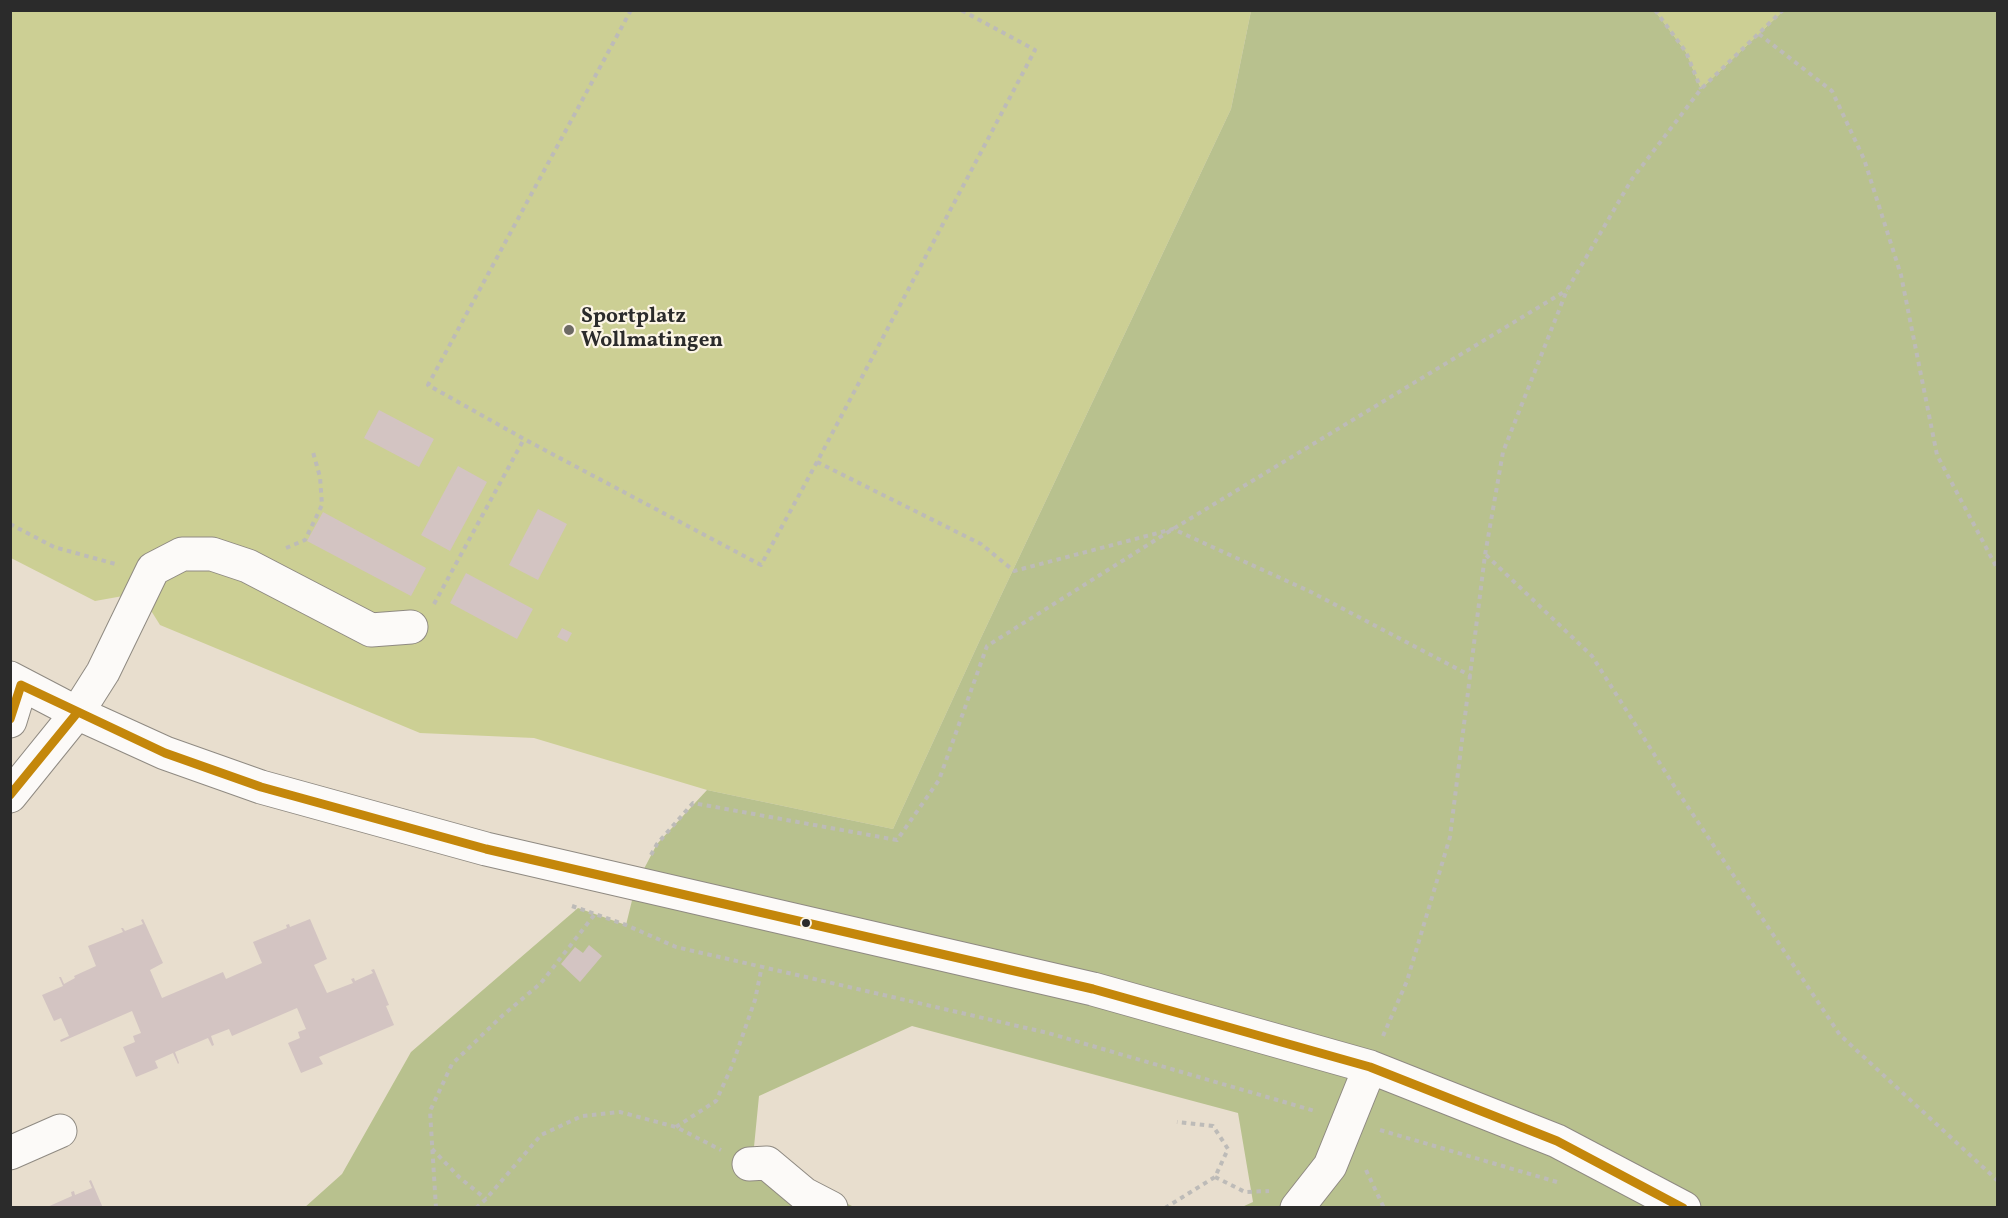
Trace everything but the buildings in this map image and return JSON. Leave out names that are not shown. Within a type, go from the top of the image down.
[{"type":"street","points":[[10,796],[77,713],[103,672],[153,568],[182,554],[212,554],[248,566],[371,630],[411,627]]},
{"type":"street","points":[[10,721],[16,681],[77,713],[165,753],[261,787],[486,849],[1093,989],[1370,1067],[1557,1141],[1684,1208]]},
{"type":"street","points":[[1287,1198],[1330,1166],[1370,1067]]},
{"type":"street","points":[[10,1153],[60,1131]]},
{"type":"street","points":[[749,1164],[767,1163],[804,1194],[831,1208]]},
{"type":"path","points":[[631,10],[428,386],[761,565],[818,462],[1035,50],[961,10]]},
{"type":"path","points":[[1655,10],[1686,52],[1701,89]]},
{"type":"path","points":[[1370,1067],[1407,981],[1450,837],[1472,676],[1485,555],[1503,452],[1567,290],[1632,180],[1701,89],[1783,10]]},
{"type":"path","points":[[1759,34],[1832,91],[1864,159],[1901,274],[1937,455],[1998,570]]},
{"type":"path","points":[[657,844],[693,803],[897,840],[939,780],[987,646],[1173,529],[1567,290]]},
{"type":"path","points":[[411,627],[436,603],[524,439]]},
{"type":"path","points":[[248,566],[304,540],[322,505],[321,477],[313,452]]},
{"type":"path","points":[[818,462],[981,544],[1014,571],[1173,529],[1311,592],[1472,676]]},
{"type":"path","points":[[10,524],[54,547],[131,568],[153,568]]},
{"type":"path","points":[[1485,555],[1592,656],[1678,792],[1840,1035],[1998,1181]]},
{"type":"path","points":[[570,906],[676,947],[1048,1033],[1567,1185]]},
{"type":"path","points":[[436,1208],[430,1110],[452,1064],[502,1016],[541,983],[595,914]]},
{"type":"path","points":[[676,1127],[716,1101],[732,1066],[751,1011],[762,966]]},
{"type":"path","points":[[476,1208],[541,1135],[582,1116],[620,1112],[676,1127],[749,1164]]},
{"type":"path","points":[[1166,1208],[1215,1178],[1228,1149],[1213,1126],[1177,1122]]},
{"type":"path","points":[[432,1149],[460,1178],[486,1199]]},
{"type":"path","points":[[1215,1178],[1245,1192],[1261,1192],[1287,1198]]},
{"type":"green space","name":"Sportplatz Wollmatingen","points":[[10,11],[1251,11],[1231,109],[893,829],[707,790],[534,738],[420,733],[160,625],[140,593],[95,601],[11,558]]},
{"type":"green space","points":[[1251,11],[1655,11],[1686,52],[1701,89],[1783,11],[1997,11],[1997,1207],[1242,1207],[1253,1202],[1238,1113],[912,1026],[759,1096],[753,1157],[854,1207],[304,1208],[342,1174],[411,1052],[578,908],[626,925],[636,884],[657,844],[707,790],[893,829],[1231,109]]},
{"type":"green space","points":[[1655,11],[1783,11],[1701,89],[1686,52]]},
{"type":"transit line","points":[[10,719],[21,685],[165,753],[261,787],[486,849],[1093,989],[1370,1067],[1557,1141],[1683,1208]]},
{"type":"transit line","points":[[10,795],[77,713]]},
{"type":"place","name":"Sportplatz Wollmatingen","points":[[569,330]]}]
